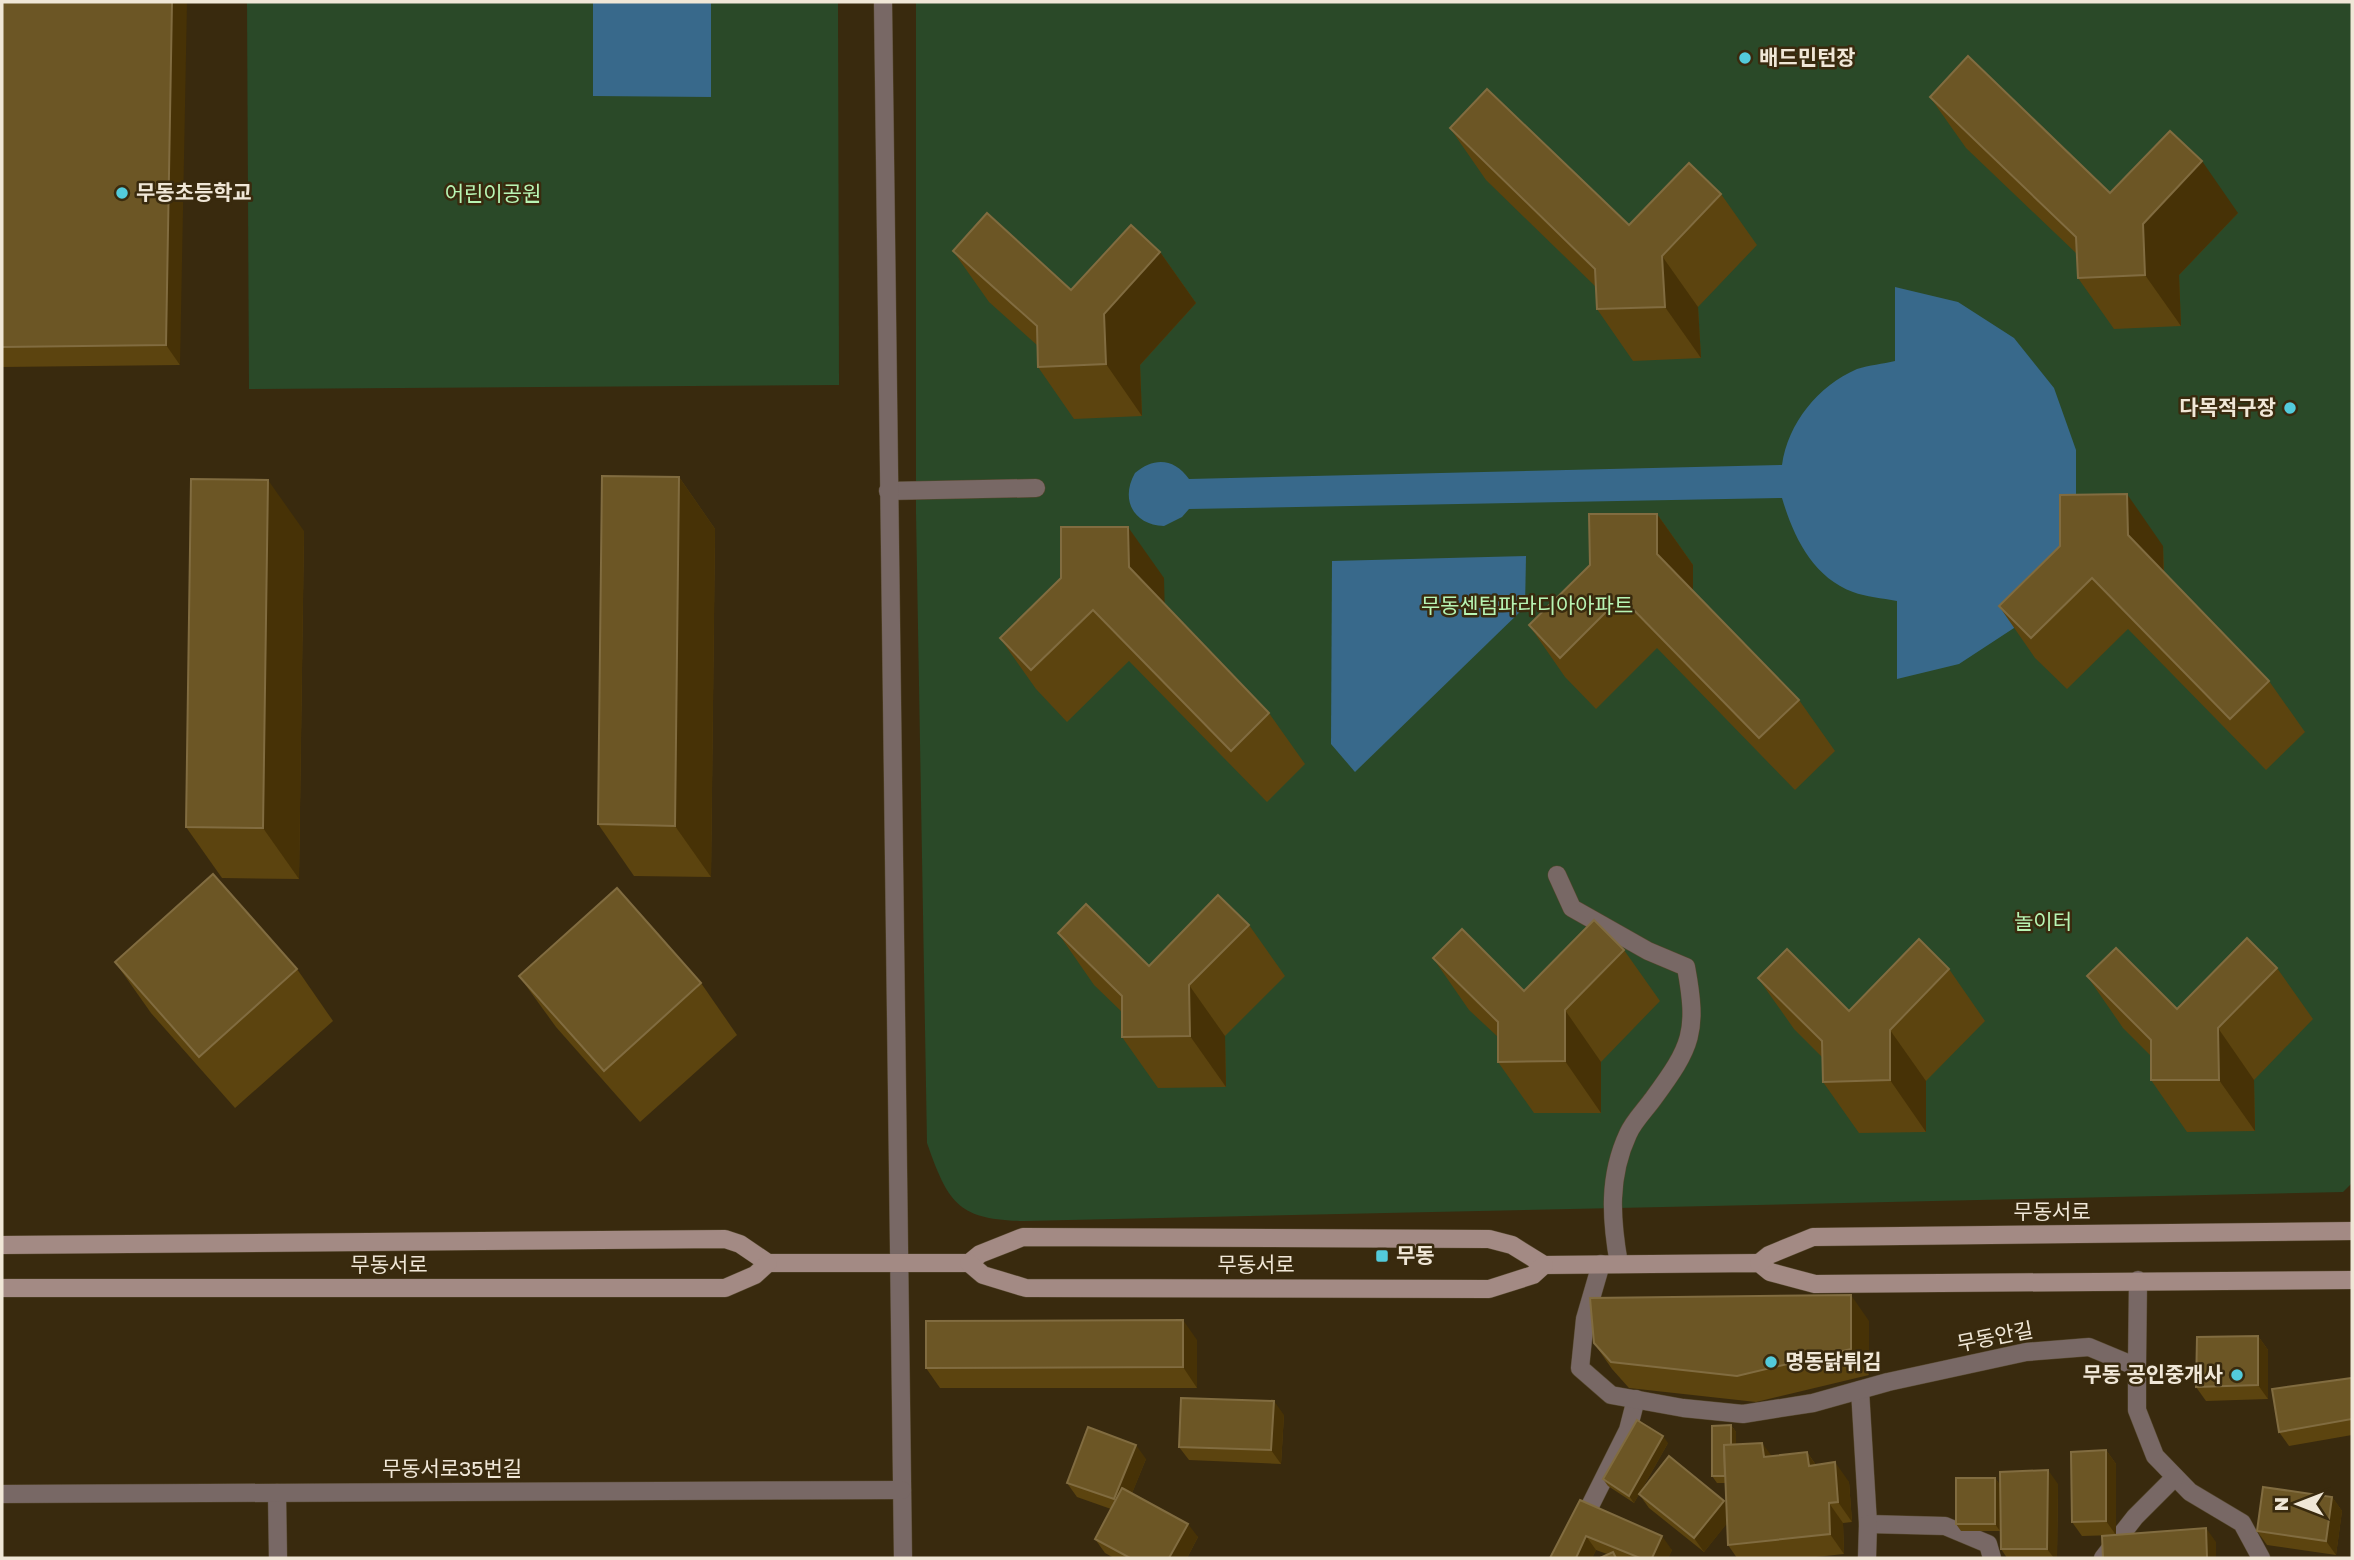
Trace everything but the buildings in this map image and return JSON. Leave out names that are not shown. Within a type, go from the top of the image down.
[{"type":"main road","name":"무동서로","points":[[2,1245],[725,1239],[740,1244],[768,1263],[968,1263],[980,1254],[1023,1237],[1489,1239],[1512,1245],[1544,1265],[1759,1263],[1769,1255],[1813,1237],[2352,1231]]},
{"type":"main road","name":"무동서로","points":[[2,1288],[725,1288],[755,1275],[768,1263]]},
{"type":"main road","name":"무동서로","points":[[968,1263],[983,1275],[1026,1288],[1489,1289],[1533,1275],[1544,1265]]},
{"type":"main road","name":"무동서로","points":[[1759,1263],[1770,1272],[1815,1284],[2352,1280]]},
{"type":"street","points":[[883,2],[903,1558]]},
{"type":"street","points":[[888,491],[1036,488]]},
{"type":"street","points":[[1557,875],[1572,908],[1648,951],[1686,967],[1694,1012],[1687,1048],[1628,1132],[1614,1175],[1610,1214],[1610,1264]]},
{"type":"street","name":"무동안길","points":[[1610,1264],[1585,1319],[1580,1368],[1611,1395],[1743,1414],[1813,1403],[2026,1352],[2089,1347],[2137,1367]]},
{"type":"street","points":[[2138,1280],[2137,1410],[2155,1456],[2190,1492],[2242,1523],[2260,1558]]},
{"type":"street","points":[[1860,1390],[1868,1524],[1867,1558]]},
{"type":"street","points":[[1564,1558],[1628,1430],[1636,1399]]},
{"type":"street","points":[[2103,1558],[2135,1517],[2175,1477]]},
{"type":"street","name":"무동서로35번길","points":[[2,1494],[902,1490]]},
{"type":"street","points":[[277,1493],[278,1558]]},
{"type":"street","points":[[1868,1524],[1945,1526],[1987,1544],[1992,1558]]},
{"type":"green space","name":"어린이공원","points":[[247,2],[838,2],[839,385],[249,389]]},
{"type":"green space","name":"무동센텀파라디아아파트","points":[[916,2],[2352,2],[2352,1183],[2343,1192],[1024,1221],[984,1217],[959,1204],[942,1180],[927,1143],[916,513]]},
{"type":"water","points":[[593,2],[711,2],[711,97],[593,96]]},
{"type":"water","points":[[1895,287],[1958,302],[2014,338],[2054,388],[2076,450],[2076,515],[2054,577],[2014,628],[1959,664],[1897,679],[1897,601],[1853,592],[1826,576],[1798,540],[1782,498],[1189,509],[1182,517],[1164,526],[1153,525],[1137,516],[1129,501],[1135,473],[1156,462],[1177,467],[1189,479],[1782,465],[1785,450],[1798,421],[1818,396],[1843,376],[1857,369],[1895,361]]},
{"type":"water","points":[[1526,556],[1525,607],[1355,772],[1331,744],[1332,561]]},
{"type":"place","name":"배드민턴장","points":[[1745,58]]},
{"type":"place","name":"무동초등학교","points":[[122,193]]},
{"type":"place","name":"다목적구장","points":[[2290,408]]},
{"type":"place","name":"무동","points":[[1382,1256]]},
{"type":"place","name":"명동닭튀김","points":[[1771,1362]]},
{"type":"place","name":"무동 공인중개사","points":[[2237,1375]]},
{"type":"park label","name":"놀이터","points":[[2043,922]]}]
